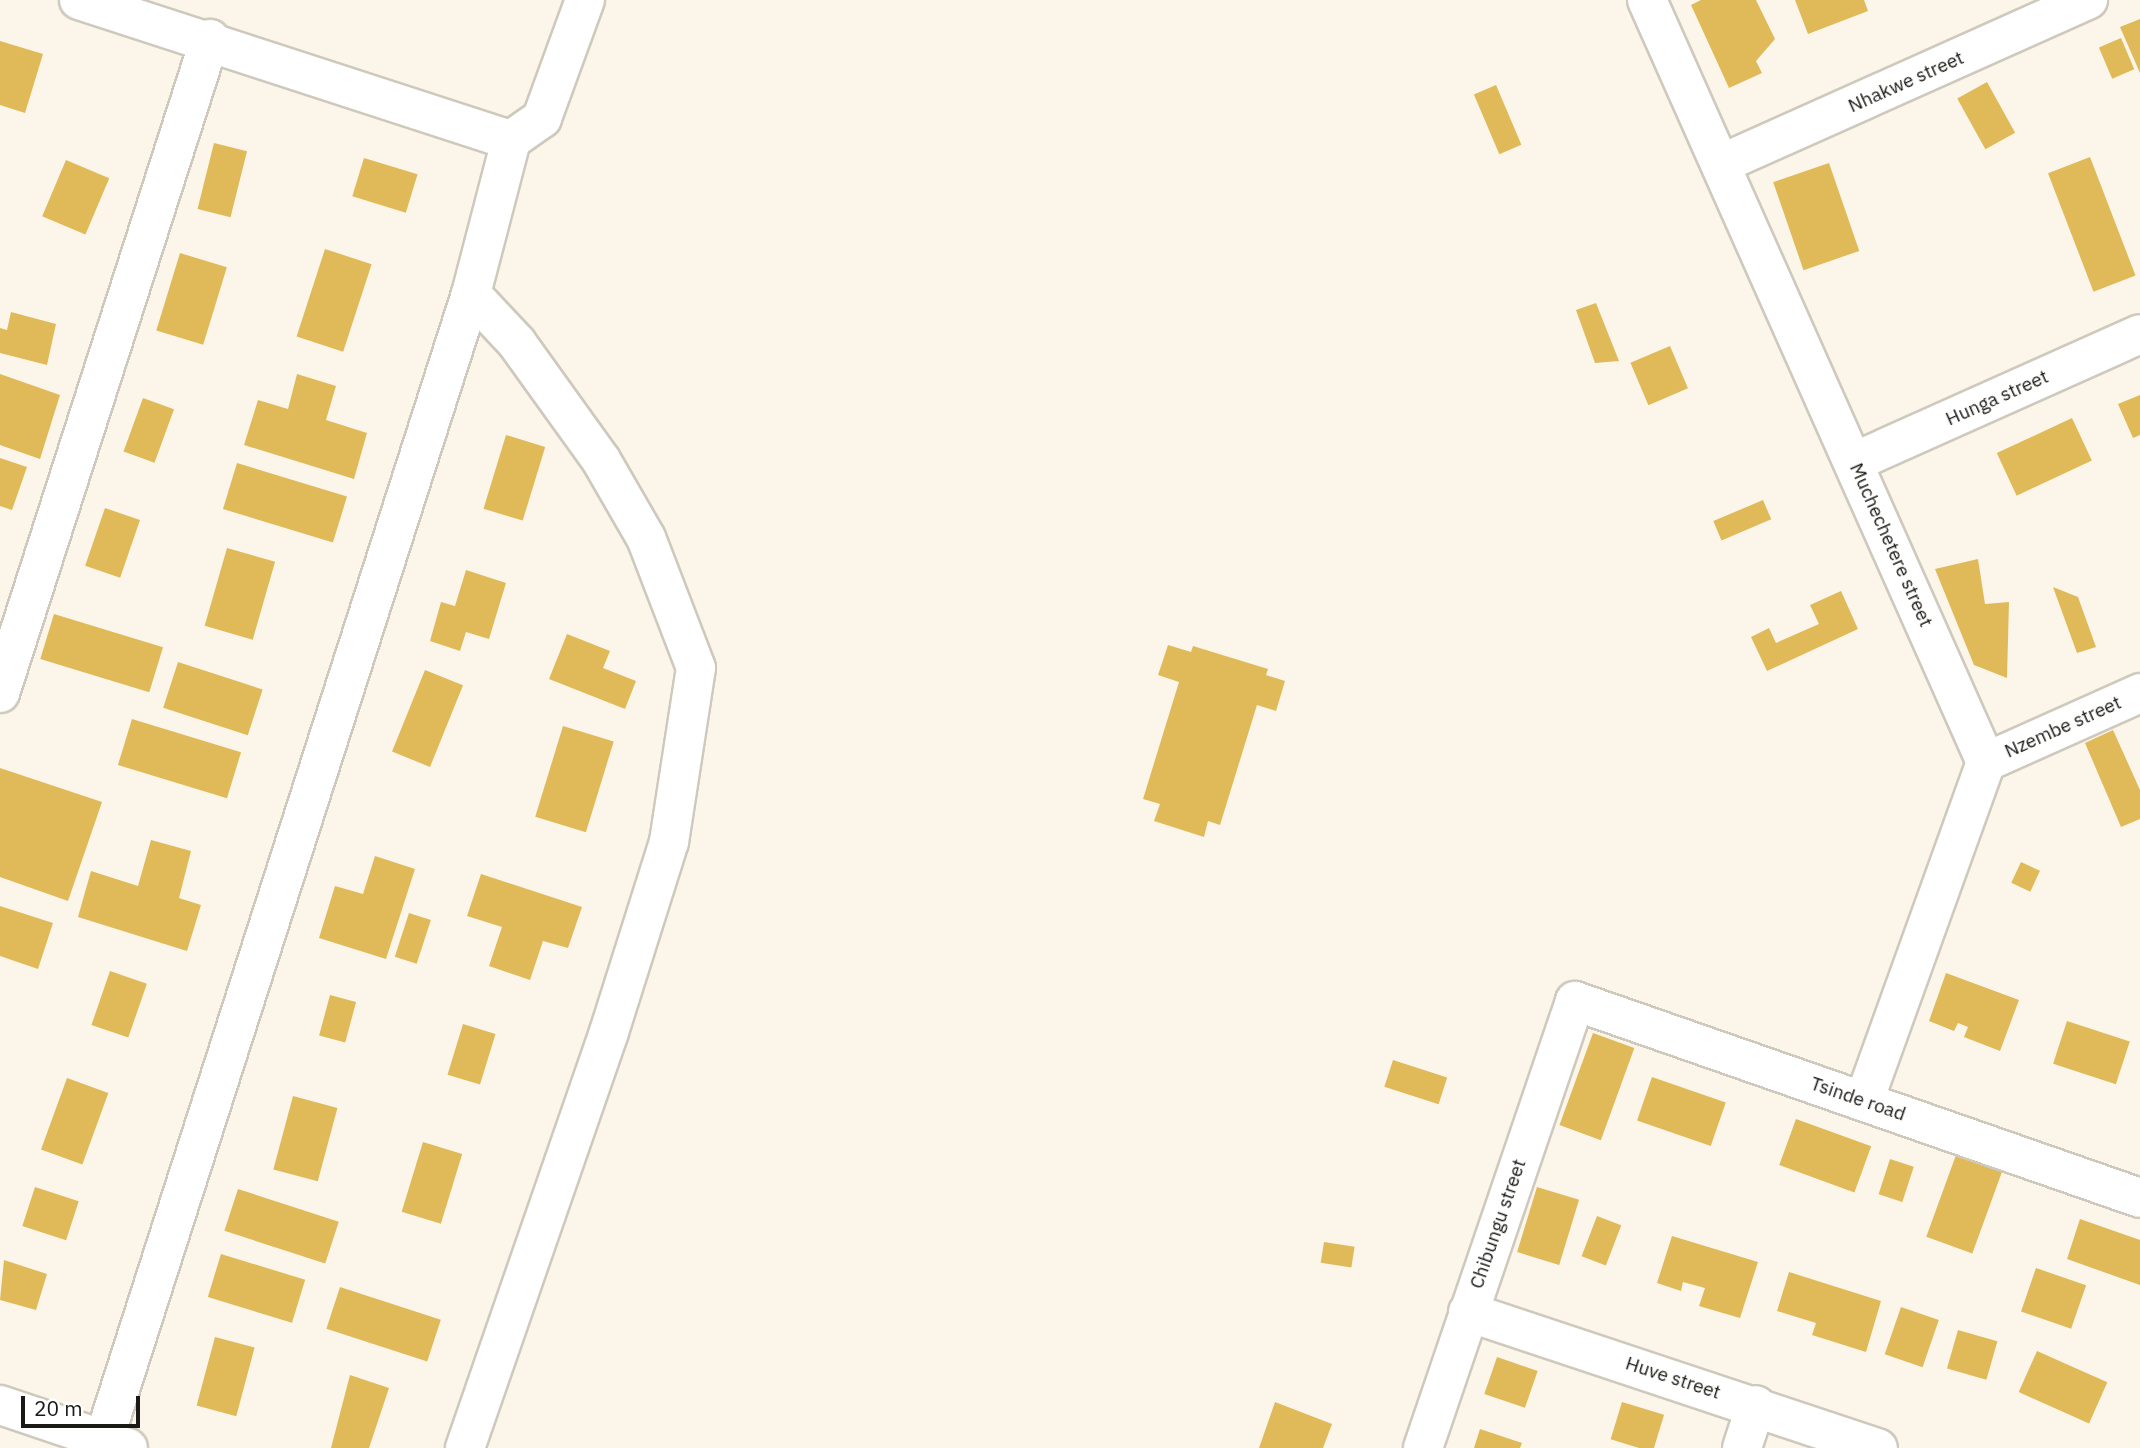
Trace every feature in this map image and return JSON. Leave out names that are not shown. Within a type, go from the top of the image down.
[{"type":"street","points":[[79,0],[209,39],[511,140]]},
{"type":"street","points":[[0,1405],[117,1444],[471,293],[511,140],[542,118],[585,0]]},
{"type":"street","name":"Muchechetere street","points":[[1647,0],[1723,163],[1986,762]]},
{"type":"street","name":"Nhakwe street","points":[[1723,163],[2088,0]]},
{"type":"street","points":[[0,692],[209,39]]},
{"type":"street","points":[[465,1448],[609,1032],[669,842],[696,668],[646,538],[601,460],[517,343],[471,293]]},
{"type":"street","name":"Hunga street","points":[[1854,462],[2140,334]]},
{"type":"street","name":"Nzembe street","points":[[1986,762],[2140,693]]},
{"type":"street","points":[[1864,1101],[1986,762]]},
{"type":"street","name":"Tsinde road","points":[[1575,1001],[2140,1198]]},
{"type":"street","name":"Chibungu street","points":[[1423,1448],[1575,1001]]},
{"type":"street","name":"Huve street","points":[[1468,1312],[1756,1405],[1878,1448]]},
{"type":"street","points":[[1742,1448],[1756,1405]]},
{"type":"building","points":[[1701,0],[1756,0],[1775,39],[1756,61],[1762,73],[1729,88],[1691,5]]},
{"type":"building","points":[[1795,0],[1864,0],[1868,11],[1808,34]]},
{"type":"building","points":[[2140,19],[2140,73],[2120,27]]},
{"type":"building","points":[[2121,38],[2134,69],[2112,79],[2099,47]]},
{"type":"building","points":[[0,41],[43,54],[25,113],[0,105]]},
{"type":"building","points":[[1987,82],[2015,133],[1985,149],[1957,98]]},
{"type":"building","points":[[1496,85],[1521,145],[1499,154],[1474,94]]},
{"type":"building","points":[[214,143],[247,151],[231,217],[198,209]]},
{"type":"building","points":[[2090,157],[2136,276],[2094,292],[2048,173]]},
{"type":"building","points":[[364,158],[418,174],[406,213],[352,196]]},
{"type":"building","points":[[66,160],[109,178],[85,235],[42,216]]},
{"type":"building","points":[[1829,163],[1859,251],[1803,270],[1773,182]]},
{"type":"building","points":[[325,249],[372,264],[343,352],[297,336]]},
{"type":"building","points":[[180,253],[227,267],[203,345],[156,330]]},
{"type":"building","points":[[1596,303],[1619,361],[1595,363],[1576,310]]},
{"type":"building","points":[[11,312],[56,324],[47,365],[0,353],[0,328],[7,330]]},
{"type":"building","points":[[1670,346],[1688,388],[1648,405],[1630,363]]},
{"type":"building","points":[[0,374],[60,395],[40,459],[0,445]]},
{"type":"building","points":[[297,374],[336,386],[326,420],[367,433],[354,479],[244,445],[258,400],[288,409]]},
{"type":"building","points":[[2140,395],[2140,435],[2133,438],[2118,404]]},
{"type":"building","points":[[143,398],[174,409],[155,463],[124,452]]},
{"type":"building","points":[[2072,418],[2092,461],[2017,496],[1997,453]]},
{"type":"building","points":[[506,435],[545,447],[523,521],[483,509]]},
{"type":"building","points":[[0,458],[27,467],[12,510],[0,506]]},
{"type":"building","points":[[237,463],[347,497],[333,543],[223,509]]},
{"type":"building","points":[[1763,500],[1771,519],[1721,540],[1713,521]]},
{"type":"building","points":[[105,508],[140,520],[120,578],[85,566]]},
{"type":"building","points":[[227,548],[275,562],[253,640],[205,626]]},
{"type":"building","points":[[1978,559],[1985,604],[2009,602],[2007,678],[1974,665],[1935,569]]},
{"type":"building","points":[[466,570],[506,583],[489,639],[466,632],[460,651],[430,641],[441,602],[455,606]]},
{"type":"building","points":[[2053,587],[2078,597],[2096,647],[2077,653]]},
{"type":"building","points":[[1841,591],[1858,629],[1767,671],[1751,637],[1769,628],[1776,643],[1819,624],[1810,605]]},
{"type":"building","points":[[54,614],[163,647],[149,692],[40,659]]},
{"type":"building","points":[[567,634],[610,651],[603,668],[636,681],[625,709],[549,679]]},
{"type":"building","points":[[1168,645],[1191,652],[1193,646],[1268,669],[1266,675],[1285,681],[1276,711],[1257,705],[1220,825],[1208,821],[1204,837],[1154,821],[1160,804],[1143,799],[1179,682],[1158,675]]},
{"type":"building","points":[[178,662],[263,690],[248,735],[163,708]]},
{"type":"building","points":[[425,670],[463,685],[430,767],[392,752]]},
{"type":"building","points":[[132,719],[241,752],[227,798],[118,765]]},
{"type":"building","points":[[563,726],[614,741],[586,832],[535,817]]},
{"type":"building","points":[[2113,730],[2140,790],[2140,819],[2121,827],[2085,743]]},
{"type":"building","points":[[0,768],[102,802],[68,901],[0,877]]},
{"type":"building","points":[[151,840],[191,851],[179,898],[201,905],[187,951],[78,917],[91,871],[138,886]]},
{"type":"building","points":[[375,856],[415,869],[386,959],[319,938],[335,886],[363,894]]},
{"type":"building","points":[[2021,862],[2040,871],[2030,892],[2011,883]]},
{"type":"building","points":[[481,874],[582,907],[568,948],[543,941],[530,980],[489,966],[502,927],[467,916]]},
{"type":"building","points":[[0,906],[53,923],[38,969],[0,956]]},
{"type":"building","points":[[409,913],[431,920],[417,964],[395,957]]},
{"type":"building","points":[[110,971],[147,984],[128,1038],[91,1025]]},
{"type":"building","points":[[1946,973],[2019,1000],[2000,1051],[1964,1037],[1968,1027],[1958,1023],[1954,1031],[1929,1021]]},
{"type":"building","points":[[330,995],[356,1002],[345,1043],[319,1036]]},
{"type":"building","points":[[2067,1021],[2130,1041],[2116,1084],[2053,1064]]},
{"type":"building","points":[[463,1024],[496,1034],[480,1085],[448,1075]]},
{"type":"building","points":[[1593,1033],[1634,1048],[1601,1140],[1559,1125]]},
{"type":"building","points":[[1393,1060],[1447,1078],[1439,1104],[1384,1087]]},
{"type":"building","points":[[1652,1077],[1726,1102],[1711,1146],[1637,1120]]},
{"type":"building","points":[[67,1078],[108,1093],[82,1164],[41,1149]]},
{"type":"building","points":[[293,1096],[337,1108],[318,1181],[273,1169]]},
{"type":"building","points":[[1796,1119],[1871,1146],[1854,1192],[1779,1165]]},
{"type":"building","points":[[423,1142],[462,1154],[441,1224],[402,1212]]},
{"type":"building","points":[[1956,1155],[2002,1172],[1972,1254],[1926,1237]]},
{"type":"building","points":[[1890,1159],[1914,1167],[1902,1202],[1879,1194]]},
{"type":"building","points":[[35,1187],[79,1201],[66,1240],[22,1226]]},
{"type":"building","points":[[1537,1187],[1579,1200],[1559,1265],[1517,1252]]},
{"type":"building","points":[[238,1189],[339,1222],[325,1264],[224,1231]]},
{"type":"building","points":[[1597,1216],[1621,1225],[1606,1265],[1582,1256]]},
{"type":"building","points":[[2080,1219],[2140,1240],[2140,1285],[2067,1259]]},
{"type":"building","points":[[1672,1236],[1758,1262],[1740,1318],[1699,1306],[1705,1288],[1683,1282],[1681,1291],[1657,1283]]},
{"type":"building","points":[[1324,1242],[1355,1247],[1351,1268],[1321,1263]]},
{"type":"building","points":[[221,1254],[305,1280],[292,1323],[208,1297]]},
{"type":"building","points":[[4,1260],[47,1274],[36,1310],[0,1300]]},
{"type":"building","points":[[2036,1268],[2086,1285],[2071,1329],[2021,1311]]},
{"type":"building","points":[[1789,1272],[1881,1301],[1866,1352],[1812,1335],[1816,1323],[1777,1311]]},
{"type":"building","points":[[340,1287],[441,1320],[427,1362],[326,1329]]},
{"type":"building","points":[[1901,1307],[1939,1320],[1923,1367],[1885,1354]]},
{"type":"building","points":[[1958,1330],[1997,1341],[1986,1380],[1947,1368]]},
{"type":"building","points":[[215,1337],[255,1348],[236,1416],[197,1406]]},
{"type":"building","points":[[2037,1351],[2107,1382],[2089,1423],[2019,1392]]},
{"type":"building","points":[[1497,1357],[1538,1371],[1525,1408],[1484,1394]]},
{"type":"building","points":[[350,1375],[389,1388],[369,1448],[331,1448]]},
{"type":"building","points":[[1275,1402],[1332,1424],[1323,1448],[1259,1448]]},
{"type":"building","points":[[1622,1402],[1664,1415],[1654,1448],[1639,1448],[1611,1439]]},
{"type":"building","points":[[1480,1429],[1522,1443],[1520,1448],[1474,1448]]}]
